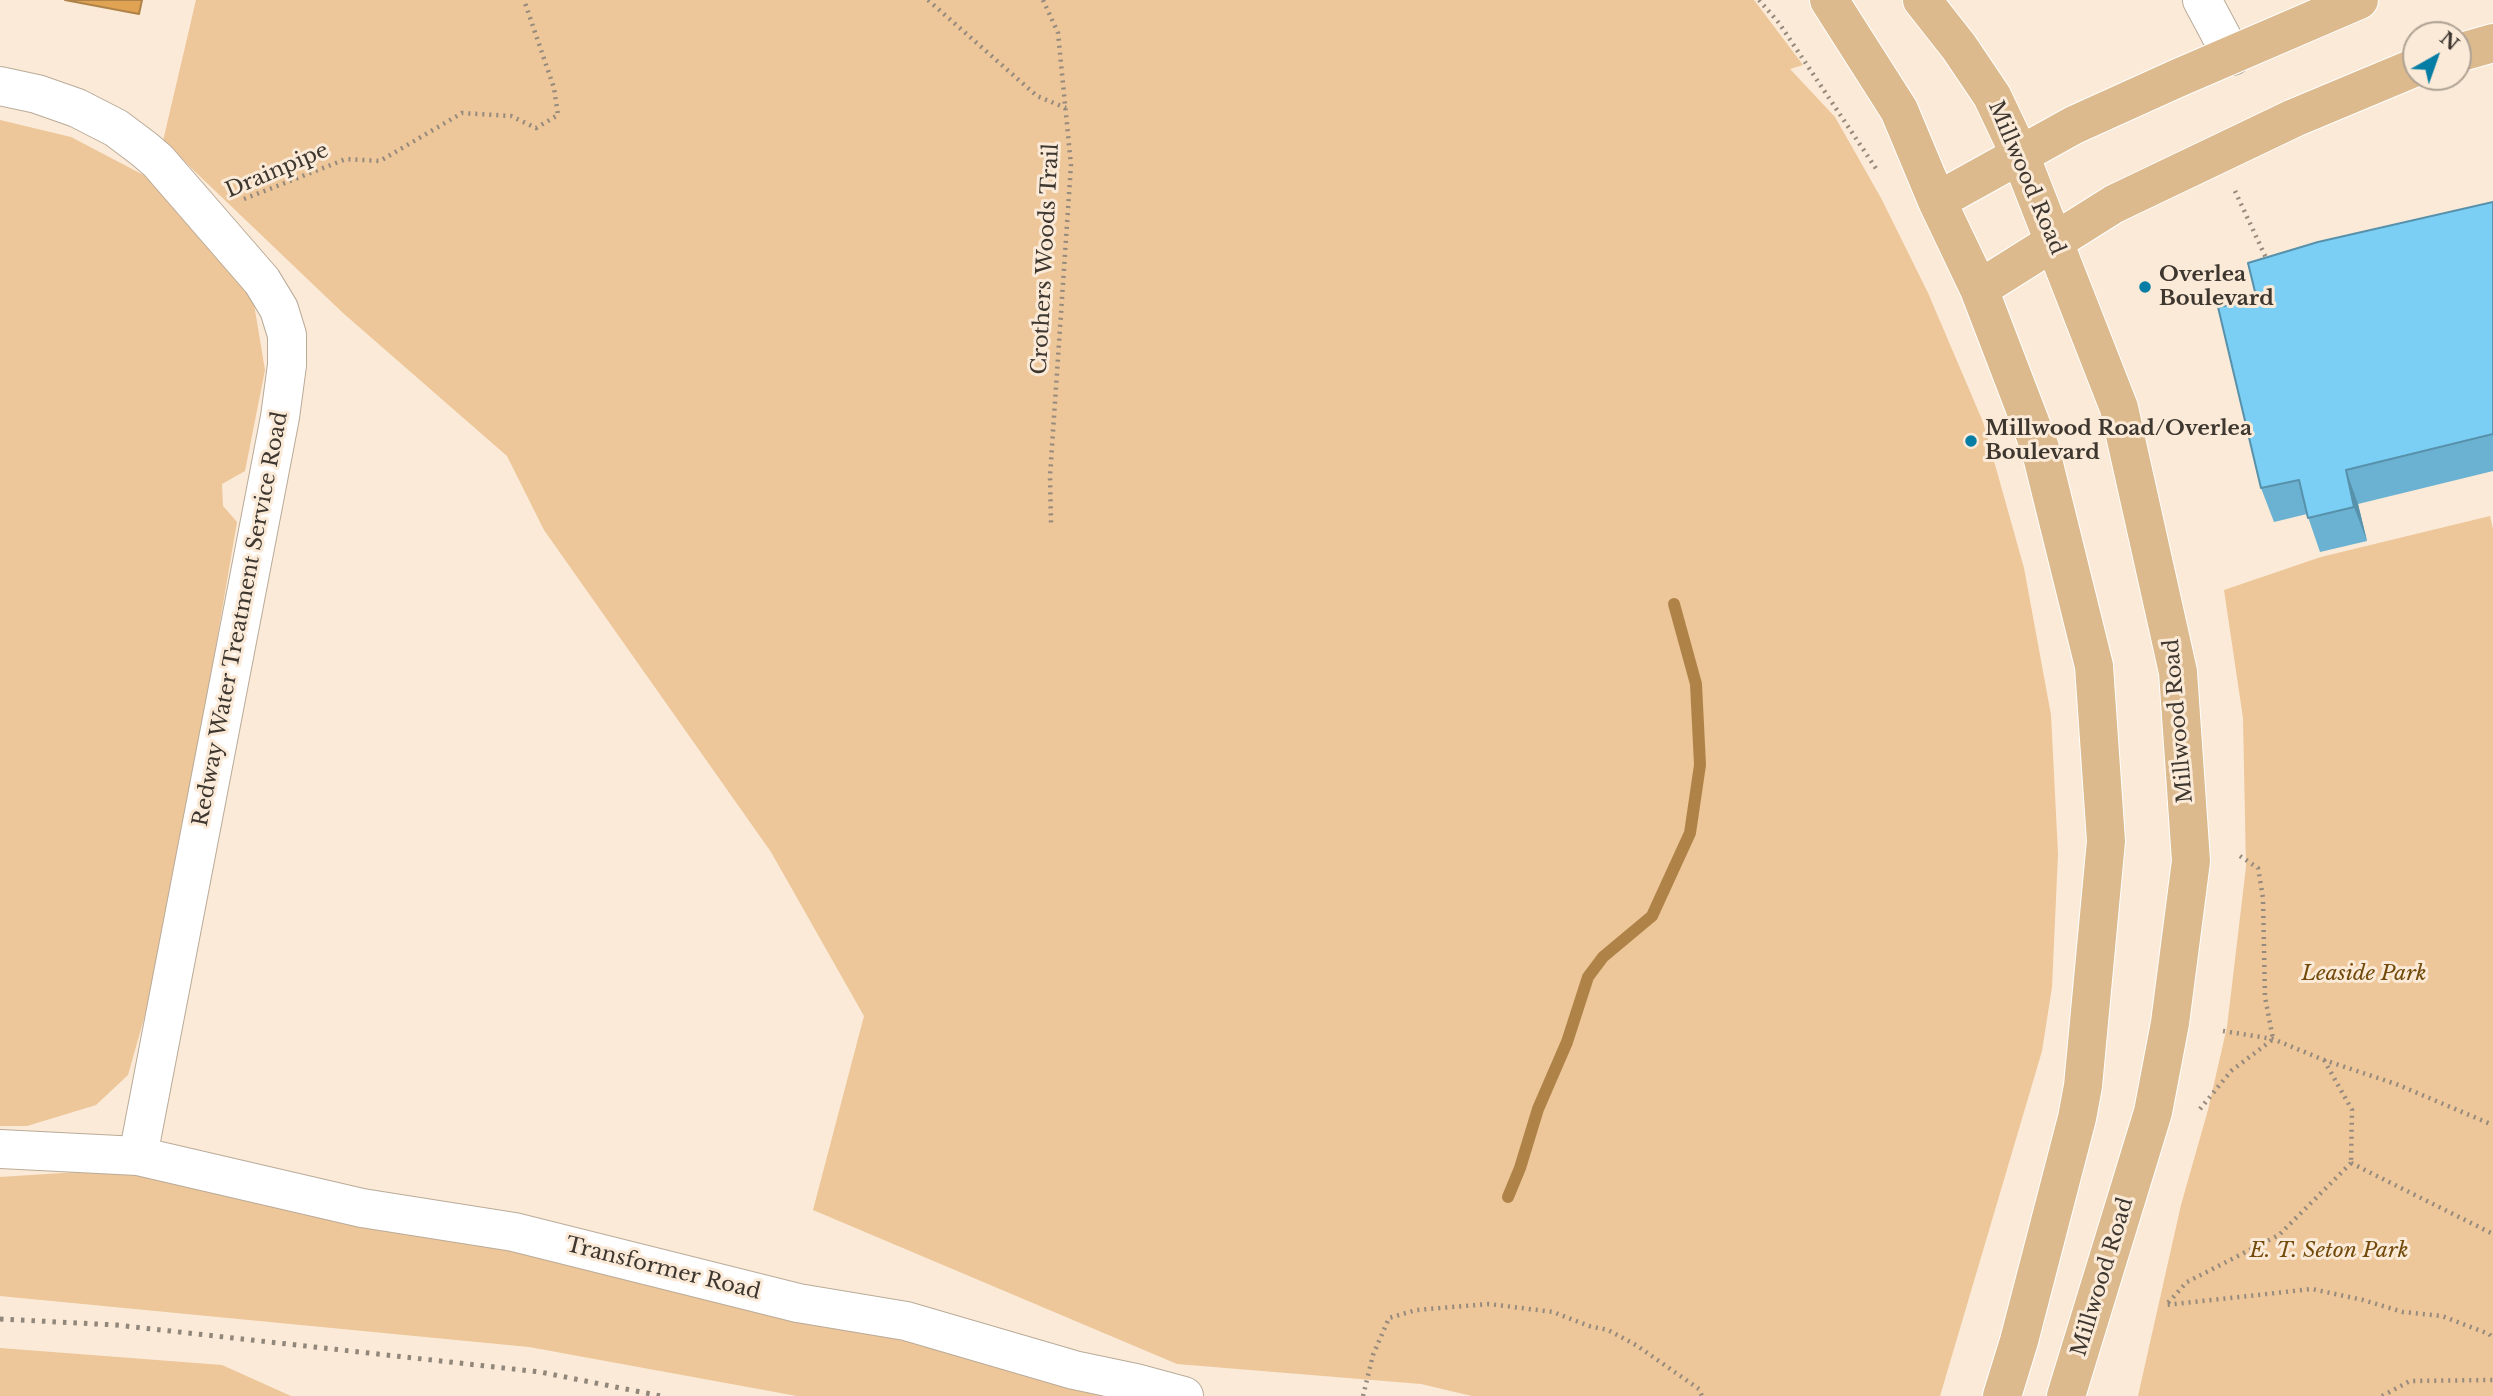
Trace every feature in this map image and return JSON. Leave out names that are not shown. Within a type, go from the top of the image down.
[{"type":"main road","points":[[1829,0],[1899,110],[1937,201],[1979,289],[2040,448],[2092,653],[2106,841],[2080,1103],[2019,1341],[2002,1396]]},
{"type":"main road","name":"Millwood Road","points":[[1922,0],[1959,47],[1992,96],[2020,155],[2119,408],[2176,655],[2190,860],[2170,1023],[2153,1112],[2066,1396]]},
{"type":"main road","points":[[1937,201],[2074,125],[2360,0]]},
{"type":"main road","points":[[2472,49],[2493,43]]},
{"type":"main road","points":[[1979,289],[2114,204],[2294,118],[2402,73]]},
{"type":"lane","points":[[2202,0],[2232,56]]},
{"type":"lane","name":"Redway Water Treatment Service Road","points":[[0,86],[58,100],[116,128],[158,161],[262,281],[275,301],[287,335],[287,365],[277,435],[138,1156]]},
{"type":"lane","points":[[0,1149],[138,1156]]},
{"type":"lane","name":"Transformer Road","points":[[138,1156],[362,1208],[514,1233],[798,1303],[906,1321],[1074,1370],[1184,1396]]},
{"type":"path","name":"Drainpipe","points":[[206,219],[252,195],[346,159],[380,161],[462,113],[511,116],[536,128],[558,115],[554,88],[524,0]]},
{"type":"path","points":[[928,0],[1037,96],[1066,108]]},
{"type":"path","name":"Crothers Woods Trail","points":[[1043,0],[1058,33],[1071,165],[1050,476],[1051,523]]},
{"type":"path","points":[[1759,0],[1779,23],[1877,170]]},
{"type":"path","points":[[2235,191],[2273,271]]},
{"type":"path","points":[[2240,856],[2258,868],[2260,878],[2263,898],[2265,997],[2273,1040]]},
{"type":"path","points":[[2223,1031],[2273,1040],[2396,1084],[2493,1125]]},
{"type":"path","points":[[2200,1109],[2231,1072],[2273,1040]]},
{"type":"path","points":[[2324,1060],[2352,1110],[2351,1163],[2278,1235],[2186,1282],[2166,1305],[2312,1289],[2403,1312],[2442,1316],[2493,1338]]},
{"type":"path","points":[[2351,1163],[2493,1234]]},
{"type":"path","points":[[1363,1396],[1373,1355],[1389,1318],[1416,1310],[1489,1304],[1553,1312],[1608,1331],[1636,1345],[1699,1389],[1702,1396]]},
{"type":"path","points":[[2382,1396],[2410,1381],[2493,1380]]},
{"type":"green space","points":[[196,0],[1754,0],[1803,65],[1790,69],[1835,117],[1881,198],[1928,293],[1983,422],[2024,568],[2051,715],[2058,854],[2052,987],[2042,1051],[1940,1396],[1472,1396],[1421,1384],[1177,1364],[813,1210],[864,1016],[771,852],[544,530],[507,456],[343,313],[163,141]]},
{"type":"green space","points":[[0,120],[71,137],[153,180],[253,298],[265,370],[245,471],[222,484],[223,506],[237,522],[165,944],[128,1075],[96,1105],[27,1126],[0,1126]]},
{"type":"green space","name":"Leaside Park","points":[[2490,516],[2493,529],[2493,1396],[2138,1396],[2181,1205],[2208,1110],[2227,1027],[2246,867],[2243,718],[2224,590],[2321,557]]},
{"type":"green space","points":[[141,1168],[532,1234],[1105,1396],[797,1396],[529,1347],[0,1296],[0,1177]]},
{"type":"green space","points":[[0,1348],[222,1365],[291,1396],[0,1396]]},
{"type":"shaded area","points":[[65,0],[142,0],[139,14]]},
{"type":"building","points":[[2493,202],[2493,434],[2346,470],[2354,507],[2308,518],[2299,480],[2261,488],[2218,307],[2257,300],[2248,263],[2318,242]]},
{"type":"waterway","points":[[1508,1197],[1538,1109],[1567,1042],[1588,977],[1603,957],[1652,916],[1690,833],[1700,765],[1696,684],[1674,604]]},
{"type":"railway","points":[[0,1319],[116,1325],[540,1372],[661,1396]]},
{"type":"place","name":"Overlea Boulevard","points":[[2145,287]]},
{"type":"place","name":"Millwood Road/Overlea Boulevard","points":[[1971,441]]},
{"type":"park label","name":"E. T. Seton Park","points":[[2329,1251]]}]
